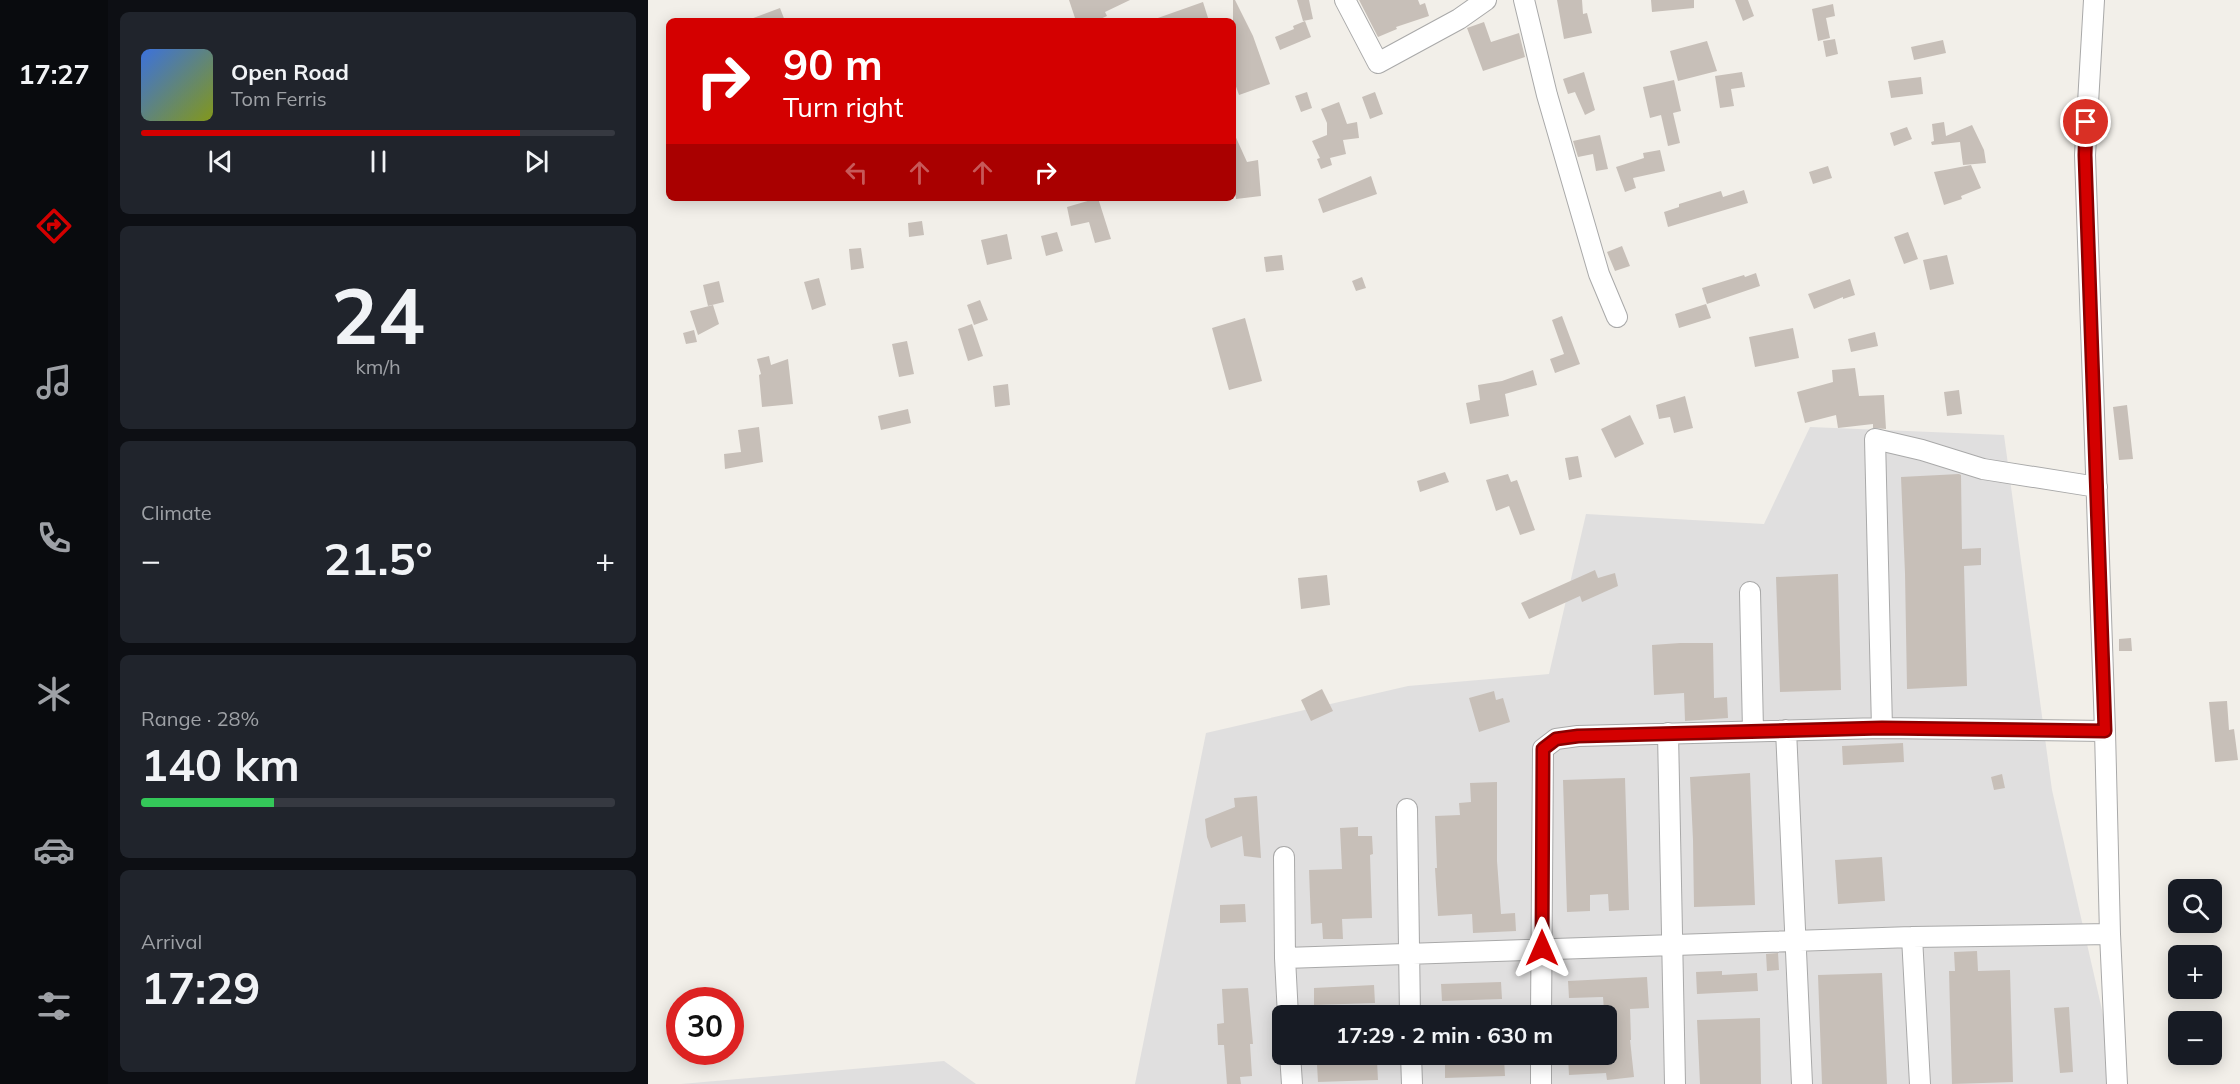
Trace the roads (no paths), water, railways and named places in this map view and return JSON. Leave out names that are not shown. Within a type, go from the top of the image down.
[{"type":"street","points":[[1345,0],[1378,63],[1459,19],[1486,0]]},
{"type":"street","points":[[1524,0],[1547,95],[1599,274],[1617,317]]},
{"type":"street","points":[[2094,0],[2085,155],[2110,934],[2117,1084]]},
{"type":"street","points":[[1882,728],[1875,439],[1922,450],[1983,469],[2097,486]]},
{"type":"street","points":[[1750,591],[1753,731]]},
{"type":"street","points":[[1541,1005],[1543,749],[1556,739],[1578,736],[1882,728],[2105,731]]},
{"type":"street","points":[[1786,730],[1802,1084]]},
{"type":"street","points":[[1668,733],[1675,1084]]},
{"type":"street","points":[[1407,809],[1410,1005]]},
{"type":"street","points":[[1284,857],[1287,1005]]},
{"type":"street","points":[[1285,958],[1912,937],[2110,934]]},
{"type":"street","points":[[1912,937],[1920,1084]]},
{"type":"street","points":[[1291,1065],[1292,1084]]},
{"type":"street","points":[[1411,1065],[1412,1084]]},
{"type":"street","points":[[1541,1065],[1541,1084]]}]
